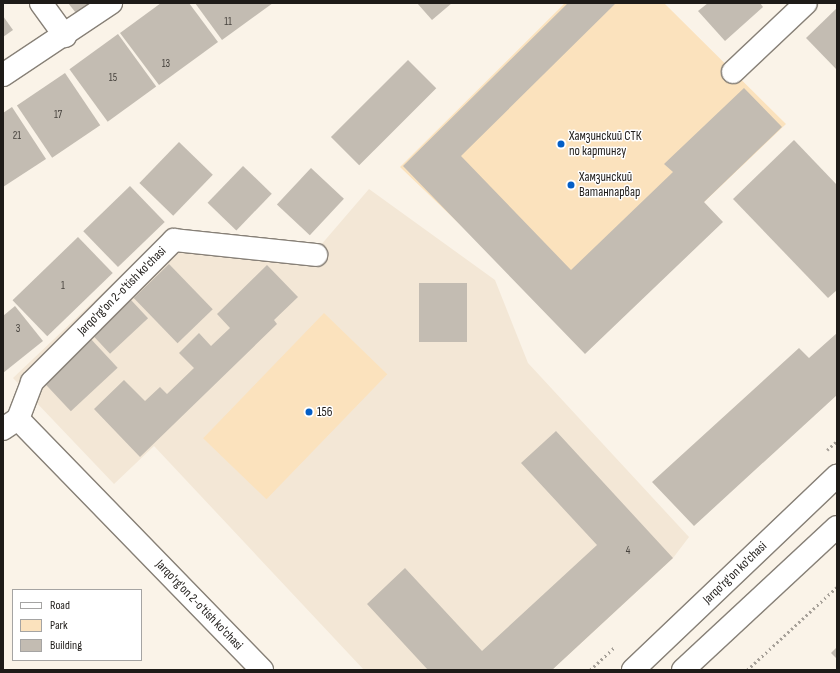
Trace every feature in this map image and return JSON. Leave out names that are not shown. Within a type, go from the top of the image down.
[{"type":"street","points":[[41,3],[65,36]]},
{"type":"street","points":[[3,75],[65,36],[111,3]]},
{"type":"street","points":[[733,72],[806,3]]},
{"type":"street","name":"Jarqo'rg'on 2-o'tish ko'chasi","points":[[262,670],[10,424],[32,382],[174,240],[316,255]]},
{"type":"street","name":"Jarqo'rg'on ko'chasi","points":[[634,670],[837,476]]},
{"type":"street","points":[[683,670],[837,528]]},
{"type":"path","points":[[746,670],[837,587]]},
{"type":"shaded area","name":"156","points":[[369,189],[495,280],[528,363],[689,537],[673,558],[552,670],[364,670],[154,446],[114,484],[13,378],[170,229],[320,246]]},
{"type":"green space","name":"Хамзинский Ватанпарвар","points":[[565,3],[664,3],[786,124],[703,203],[586,345],[400,167]]},
{"type":"green space","points":[[324,313],[387,374],[266,499],[203,438]]},
{"type":"building","points":[[68,3],[90,3],[76,13]]},
{"type":"building","points":[[161,3],[189,3],[218,42],[159,85],[120,33]]},
{"type":"building","points":[[195,3],[273,3],[222,40]]},
{"type":"building","points":[[417,3],[452,3],[432,20]]},
{"type":"building","points":[[568,3],[616,3],[461,156],[571,270],[673,172],[664,164],[744,88],[782,127],[704,202],[723,222],[585,354],[403,166]]},
{"type":"building","points":[[708,3],[760,3],[763,7],[725,41],[698,11]]},
{"type":"building","points":[[837,8],[837,70],[806,38]]},
{"type":"building","points":[[3,16],[13,30],[3,37]]},
{"type":"building","points":[[118,34],[156,87],[108,122],[69,69]]},
{"type":"building","points":[[408,60],[436,88],[359,165],[331,137]]},
{"type":"building","points":[[65,73],[100,125],[52,158],[17,105]]},
{"type":"building","points":[[12,107],[46,159],[3,187],[3,113]]},
{"type":"building","points":[[794,140],[837,185],[837,290],[828,298],[733,199]]},
{"type":"building","points":[[179,142],[213,175],[173,216],[139,183]]},
{"type":"building","points":[[243,166],[272,194],[236,230],[208,203]]},
{"type":"building","points":[[311,168],[344,199],[310,235],[277,205]]},
{"type":"building","points":[[130,186],[165,222],[118,267],[83,231]]},
{"type":"building","points":[[78,237],[113,273],[47,336],[13,300]]},
{"type":"building","points":[[169,264],[213,309],[178,343],[134,298]]},
{"type":"building","points":[[267,265],[298,297],[274,320],[277,324],[140,457],[94,409],[124,380],[145,401],[160,387],[167,394],[194,368],[179,353],[199,333],[211,346],[230,328],[217,314]]},
{"type":"building","points":[[419,283],[467,283],[467,342],[419,342]]},
{"type":"building","points":[[131,300],[148,318],[110,354],[93,335]]},
{"type":"building","points":[[15,306],[43,341],[3,373],[3,316]]},
{"type":"building","points":[[837,333],[837,395],[694,526],[652,482],[799,348],[809,358]]},
{"type":"building","points":[[89,337],[118,368],[71,411],[42,381]]},
{"type":"building","points":[[556,431],[673,558],[552,670],[428,670],[367,604],[405,568],[482,651],[597,545],[521,463]]},
{"type":"building","points":[[837,647],[837,659],[831,653]]},
{"type":"place","name":"Хамзинский СТК по картингу","points":[[561,144]]},
{"type":"place","name":"Хамзинский Ватанпарвар","points":[[571,185]]},
{"type":"place","name":"156","points":[[309,412]]}]
